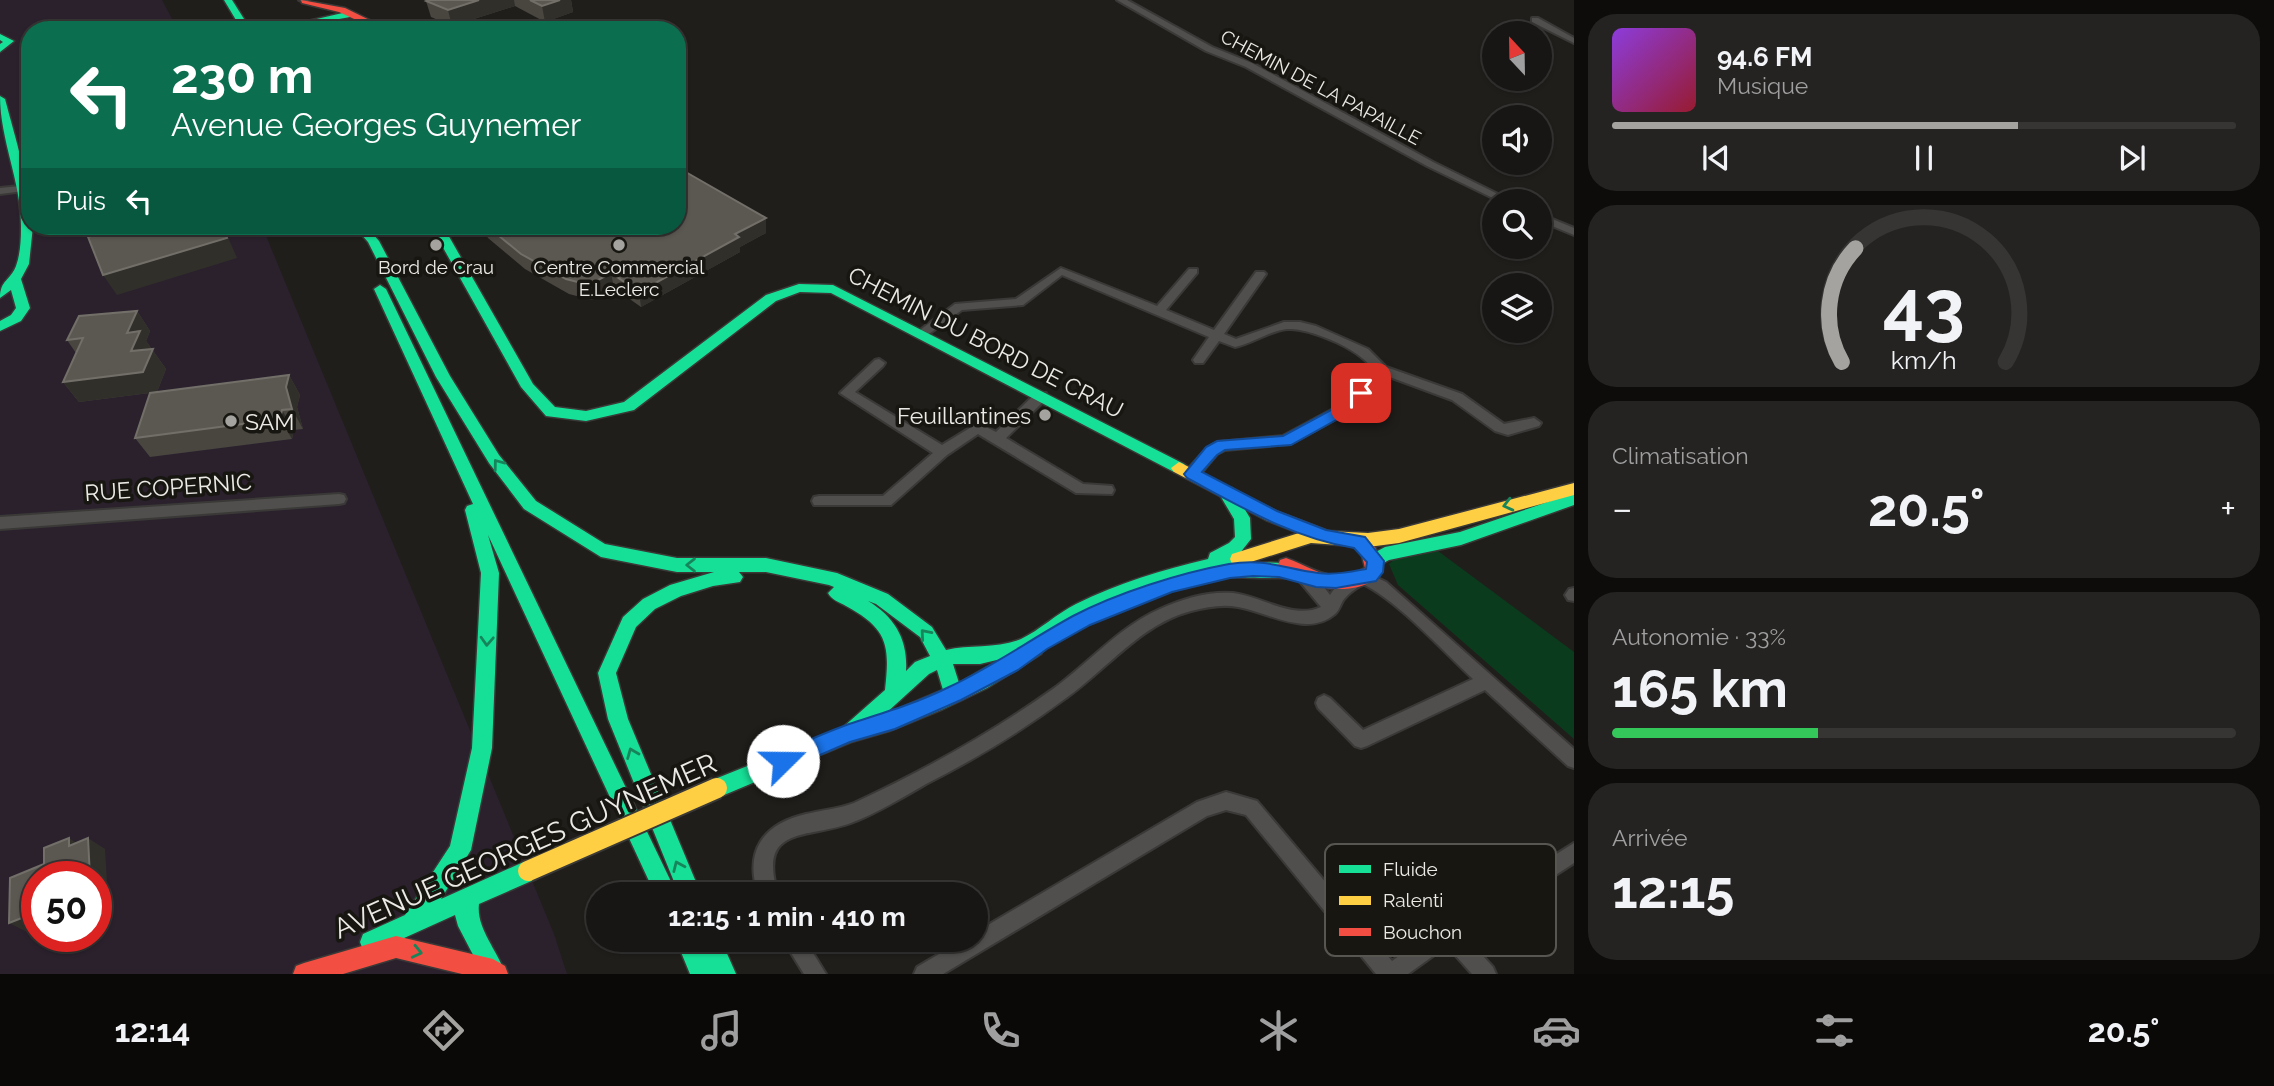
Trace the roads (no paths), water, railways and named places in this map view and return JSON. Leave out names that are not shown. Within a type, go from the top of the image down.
[{"type":"main road","points":[[228,0],[241,21]]},
{"type":"main road","points":[[304,0],[366,21]]},
{"type":"main road","points":[[304,0],[318,12],[313,21]]},
{"type":"main road","points":[[321,21],[336,15],[352,15]]},
{"type":"main road","points":[[0,37],[9,41],[0,49]]},
{"type":"main road","points":[[0,99],[21,196]]},
{"type":"main road","points":[[0,294],[23,266],[28,248],[26,235]]},
{"type":"main road","points":[[355,235],[660,882]]},
{"type":"main road","points":[[368,235],[443,377],[494,459],[530,505],[601,550],[677,565],[766,565],[831,578],[882,598],[926,632],[942,659],[954,694]]},
{"type":"main road","name":"CHEMIN DU BORD DE CRAU","points":[[442,235],[528,387],[551,412],[586,416],[629,406],[649,394],[758,306],[785,291],[799,288],[833,289],[1272,516],[1325,536]]},
{"type":"main road","points":[[1,328],[21,313],[23,304],[19,301],[14,278]]},
{"type":"main road","points":[[0,300],[19,301]]},
{"type":"main road","points":[[412,924],[460,850],[482,748],[490,573],[452,440]]},
{"type":"main road","name":"AVENUE GEORGES GUYNEMER","points":[[849,734],[922,668],[958,655],[980,656],[1024,646],[1080,610],[1149,580],[1241,559],[1302,538],[1325,536],[1383,540],[1398,537],[1499,507],[1574,489]]},
{"type":"main road","points":[[1198,567],[1235,548],[1243,539],[1242,517],[1226,492]]},
{"type":"main road","name":"CHEMIN DU BORD DE CRAU","points":[[1226,492],[1280,546]]},
{"type":"main road","name":"AVENUE GEORGES GUYNEMER","points":[[302,974],[475,894],[717,788],[954,694],[1012,664],[1083,620],[1169,585],[1230,571],[1268,569],[1336,581],[1369,571],[1385,554],[1461,538],[1574,499]]},
{"type":"main road","points":[[1352,539],[1366,547],[1369,571]]},
{"type":"main road","points":[[1280,546],[1286,565],[1299,575]]},
{"type":"main road","points":[[686,882],[618,719],[607,673],[629,622],[649,604],[676,590],[713,579],[752,576],[840,593],[891,631],[897,650],[894,691]]},
{"type":"main road","points":[[897,650],[954,694]]},
{"type":"main road","points":[[475,894],[469,898],[466,918],[495,972]]},
{"type":"main road","points":[[302,974],[396,947],[495,972]]},
{"type":"main road","points":[[692,952],[702,974]]},
{"type":"main road","points":[[716,952],[726,974]]},
{"type":"street","name":"CHEMIN DE LA PAPAILLE","points":[[1121,0],[1209,49],[1249,65],[1483,189]]},
{"type":"street","points":[[1535,20],[1574,41]]},
{"type":"street","points":[[0,191],[20,189]]},
{"type":"street","points":[[1552,222],[1574,232]]},
{"type":"street","points":[[922,333],[959,307],[1019,302],[1061,271],[1235,343],[1248,341],[1276,327],[1291,324],[1307,327],[1365,353],[1380,369],[1382,375],[1340,411],[1285,441],[1223,445],[1212,451],[1192,474]]},
{"type":"street","points":[[1159,311],[1193,271]]},
{"type":"street","points":[[1199,360],[1261,274]]},
{"type":"street","points":[[879,363],[846,393],[942,453]]},
{"type":"street","points":[[1380,369],[1457,397],[1500,428],[1508,430],[1534,423]]},
{"type":"street","points":[[998,439],[1041,396]]},
{"type":"street","points":[[819,501],[886,501],[942,453],[978,428],[1081,489],[1107,490]]},
{"type":"street","name":"RUE COPERNIC","points":[[0,523],[339,499]]},
{"type":"street","points":[[763,882],[759,863],[765,848],[778,836],[800,824],[841,817],[937,770],[1007,730],[1065,690],[1099,659],[1154,619],[1183,607],[1213,600],[1234,599],[1307,618],[1331,609],[1343,589],[1369,571],[1381,586],[1574,760]]},
{"type":"street","points":[[1299,575],[1315,586],[1331,609]]},
{"type":"street","points":[[1324,704],[1361,740],[1486,681]]},
{"type":"street","points":[[925,974],[1203,808],[1226,801],[1251,807],[1325,896]]},
{"type":"street","points":[[1556,864],[1574,852]]},
{"type":"street","points":[[801,952],[816,974]]},
{"type":"street","points":[[1375,956],[1390,974],[1416,956]]},
{"type":"street","points":[[1470,956],[1486,974]]},
{"type":"place","name":"Bord de Crau","points":[[436,245]]},
{"type":"place","name":"Centre Commercial E.Leclerc","points":[[619,245]]},
{"type":"place","name":"Feuillantines","points":[[1045,415]]},
{"type":"place","name":"SAM","points":[[231,421]]}]
